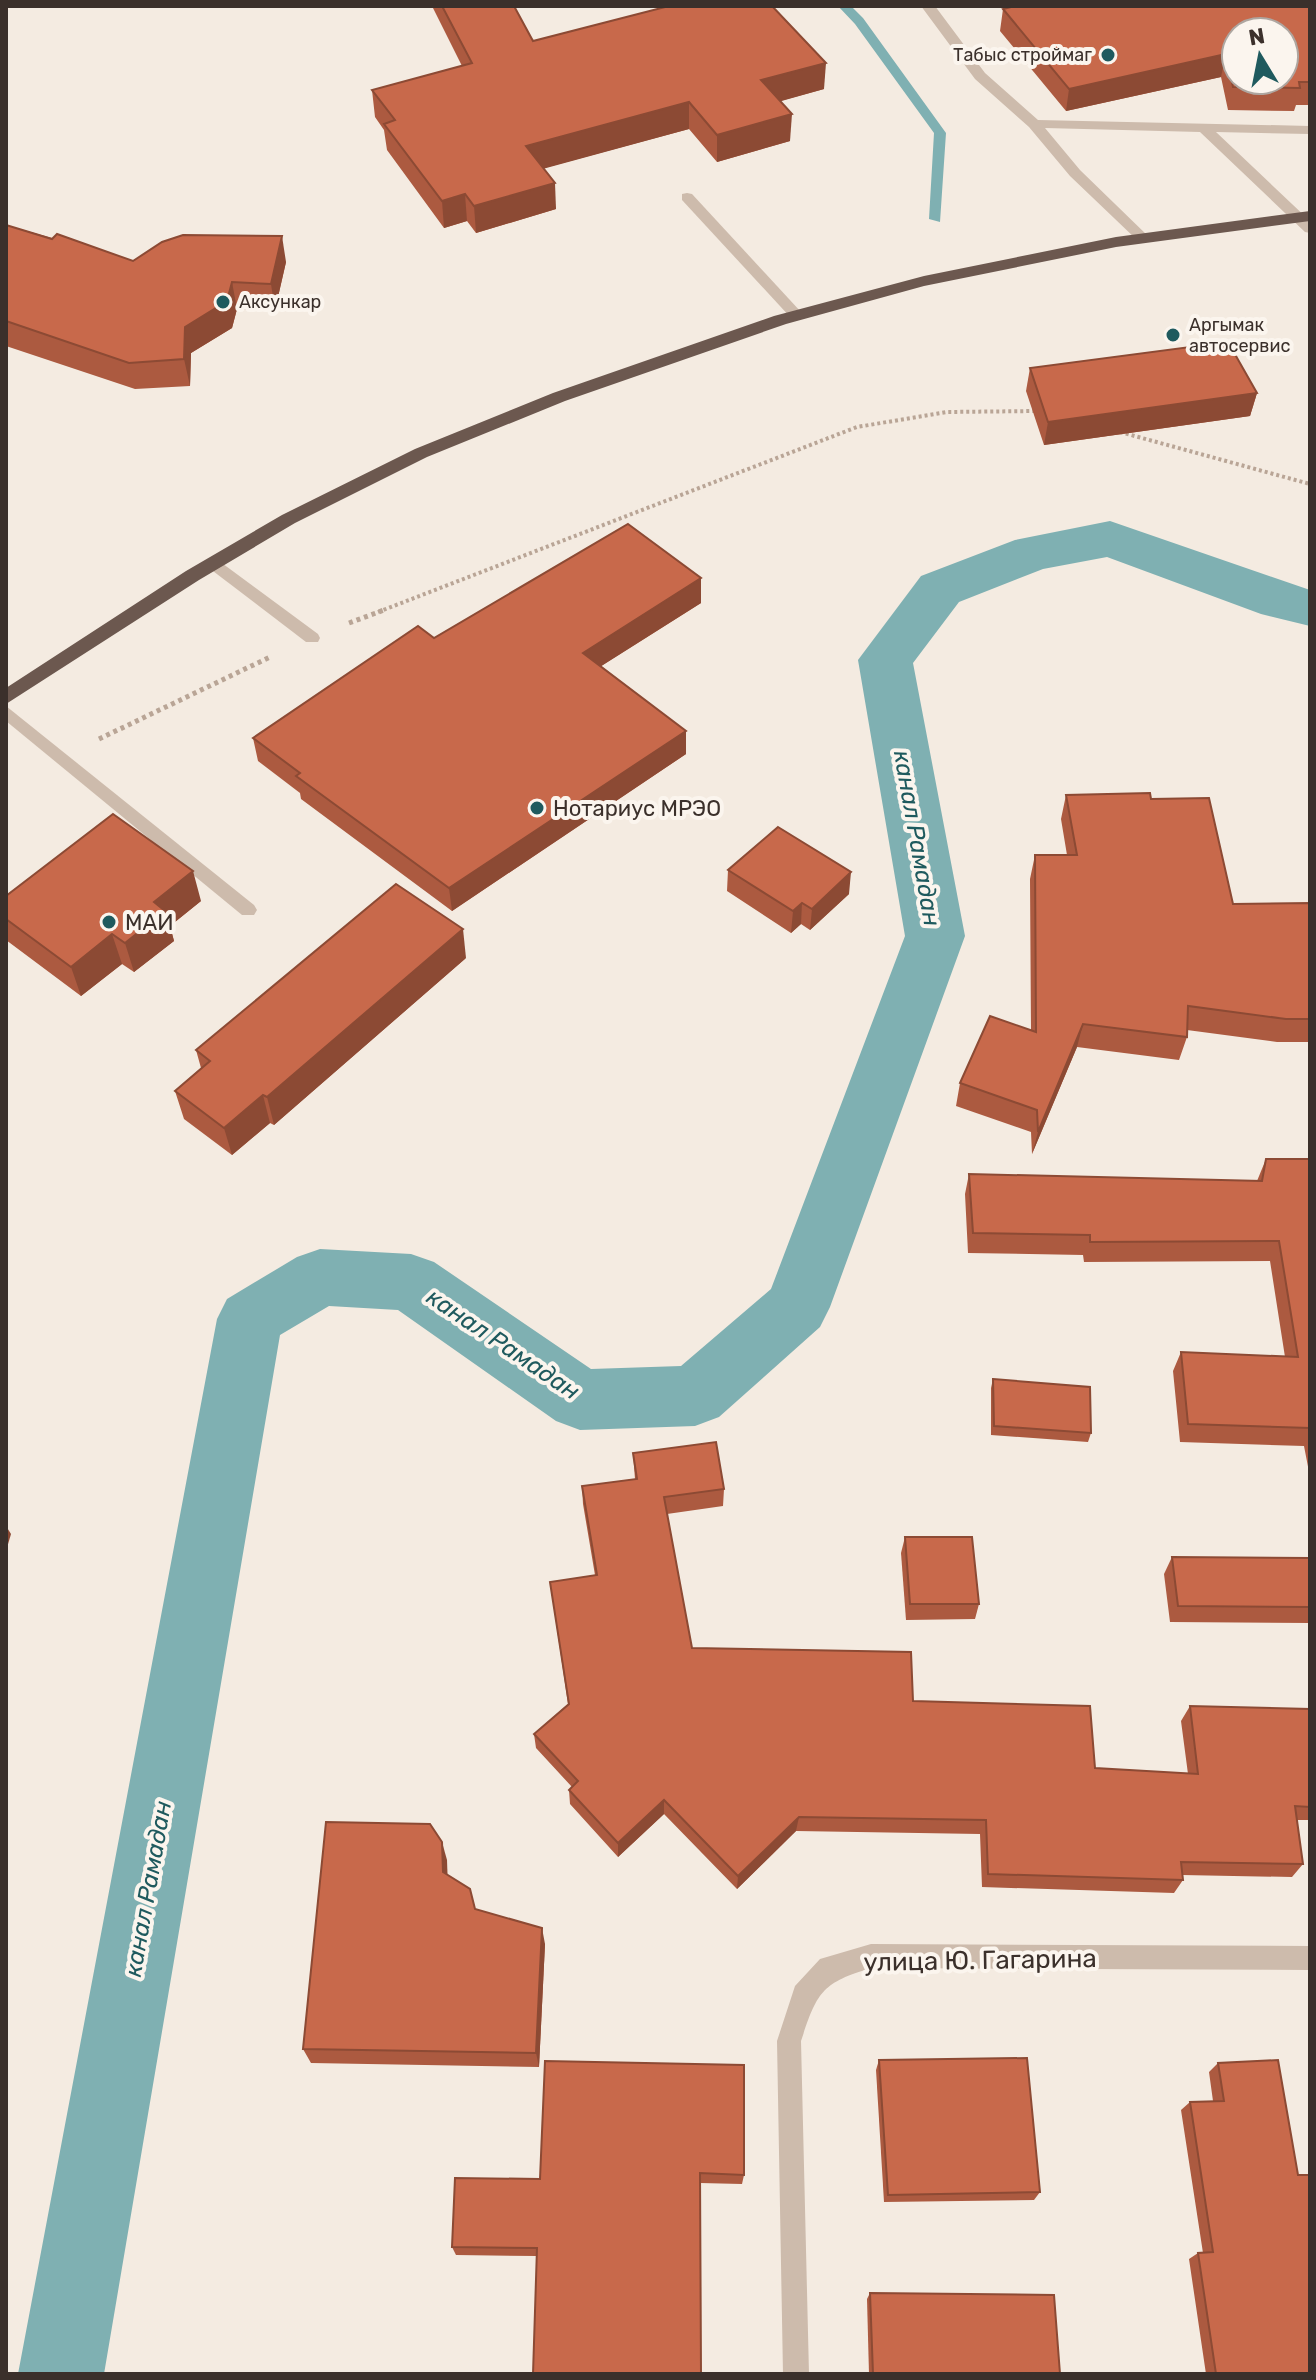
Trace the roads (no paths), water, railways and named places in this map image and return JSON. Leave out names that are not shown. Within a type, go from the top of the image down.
[{"type":"highway","points":[[6,697],[144,606],[386,468],[539,402],[796,315],[964,270],[1142,237],[1306,220]]},
{"type":"street","points":[[928,6],[980,76],[1034,124],[1075,173],[1142,237]]},
{"type":"street","points":[[1034,124],[1310,130]]},
{"type":"street","points":[[1203,127],[1306,220]]},
{"type":"street","points":[[687,197],[796,315]]},
{"type":"street","points":[[215,564],[312,638]]},
{"type":"street","points":[[6,712],[248,910]]},
{"type":"street","name":"улица Ю. Гагарина","points":[[796,2374],[789,2041],[804,1995],[829,1968],[871,1956],[1310,1958]]},
{"type":"waterway","points":[[844,6],[859,21],[940,133],[935,219]]},
{"type":"waterway","name":"канал Рамадан","points":[[61,2374],[250,1319],[320,1277],[411,1282],[580,1400],[695,1396],[797,1307],[935,936],[885,660],[940,589],[1033,553],[1110,539],[1280,601],[1310,608]]},
{"type":"place","name":"Табыс строймаг","points":[[1108,55]]},
{"type":"place","name":"Аксункар","points":[[223,302]]},
{"type":"place","name":"Аргымак автосервис","points":[[1173,335]]},
{"type":"place","name":"Нотариус МРЭО","points":[[537,808]]},
{"type":"place","name":"МАИ","points":[[109,922]]}]
